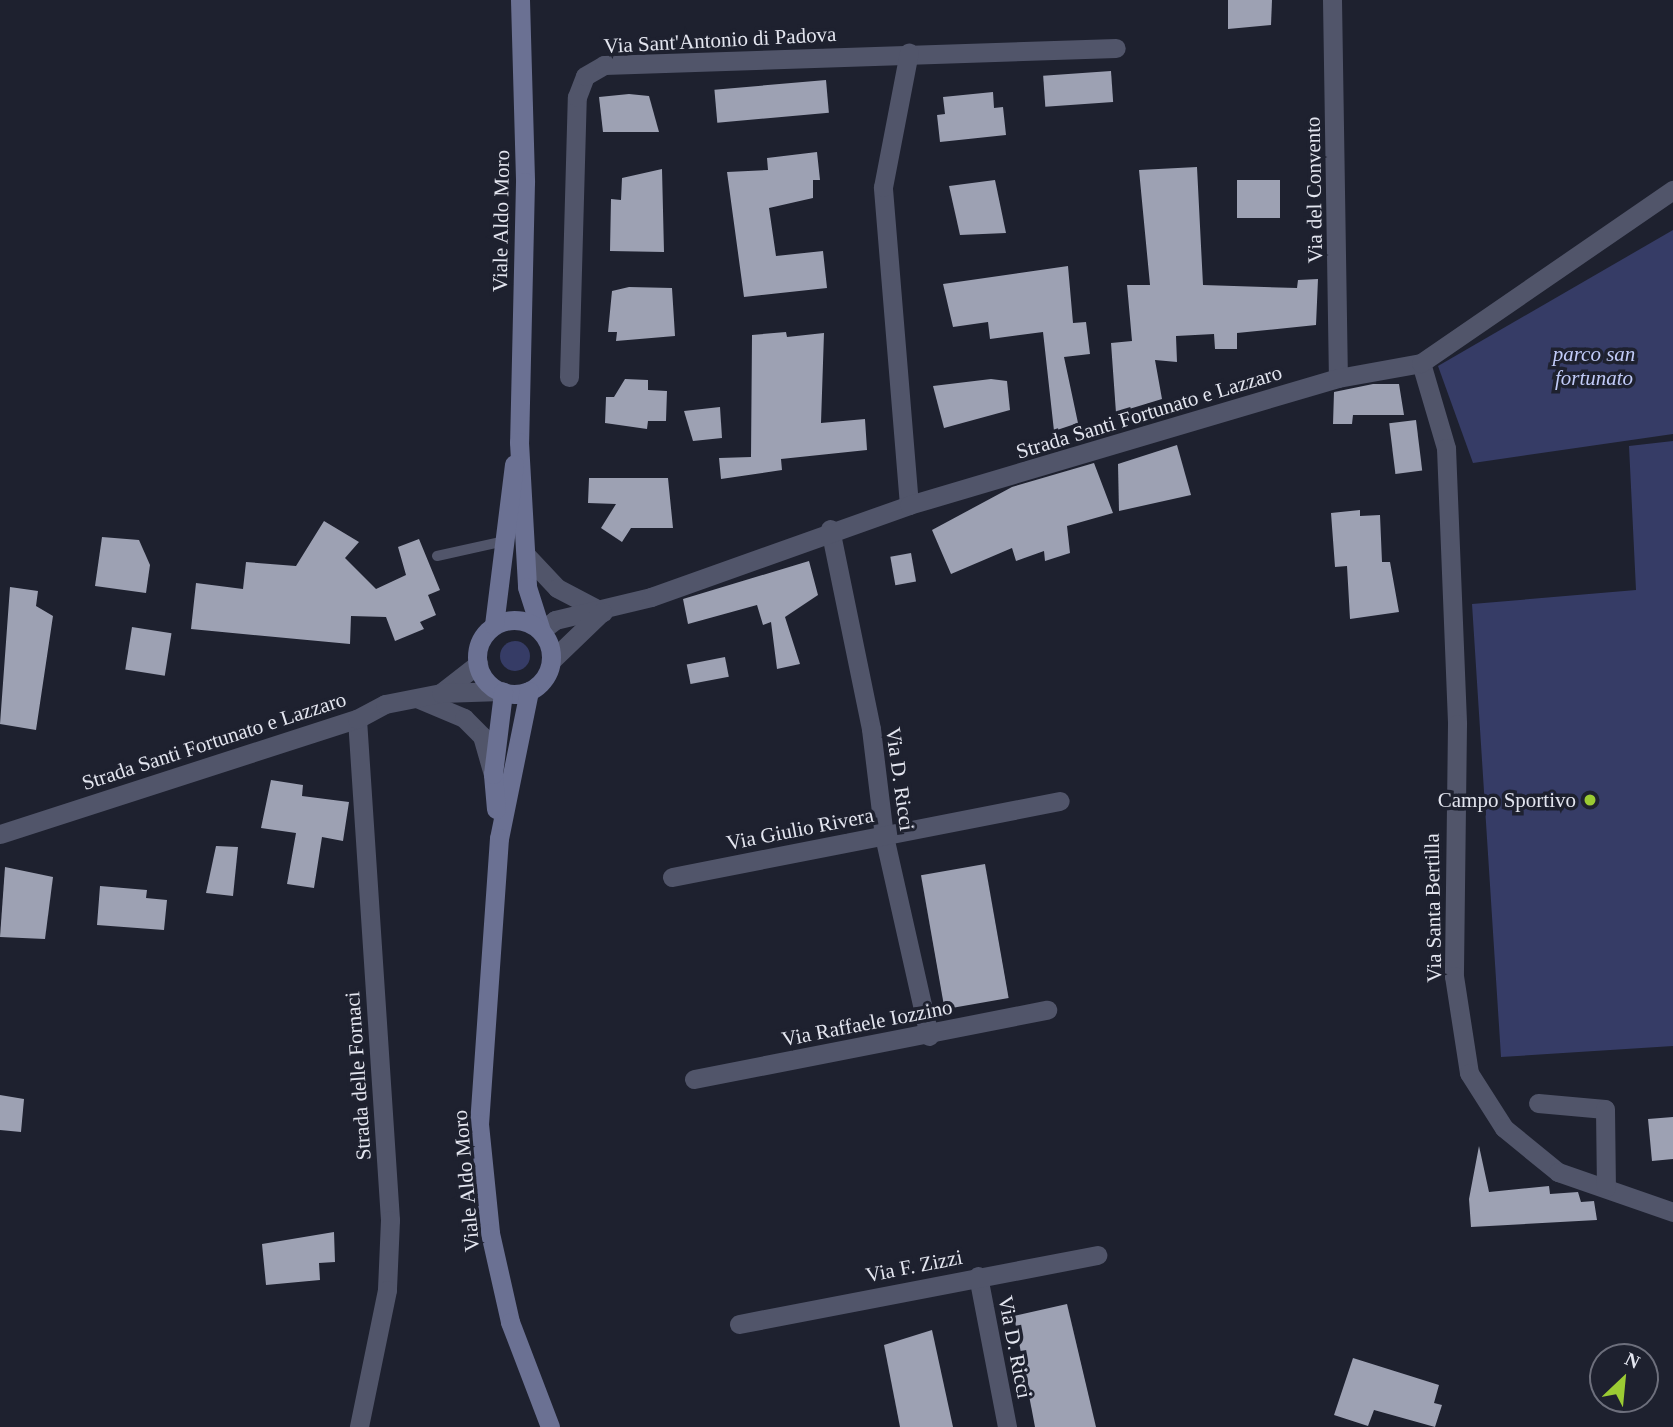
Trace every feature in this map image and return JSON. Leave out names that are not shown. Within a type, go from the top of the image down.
[{"type":"main road","name":"Viale Aldo Moro","points":[[520,0],[526,182],[519,442],[527,587],[541,631]]},
{"type":"main road","name":"Viale Aldo Moro","points":[[494,625],[519,442]]},
{"type":"main road","points":[[502,692],[478,664],[480,642],[494,625],[519,620],[541,631],[551,661]]},
{"type":"main road","name":"Strada Santi Fortunato e Lazzaro","points":[[502,692],[529,691],[546,676],[551,661]]},
{"type":"main road","name":"Viale Aldo Moro","points":[[529,691],[499,838],[479,1124],[490,1233],[510,1322],[550,1427]]},
{"type":"main road","name":"Viale Aldo Moro","points":[[499,838],[493,774],[502,692]]},
{"type":"street","name":"Via del Convento","points":[[1332,0],[1338,378]]},
{"type":"street","name":"Via Sant'Antonio di Padova","points":[[569,377],[577,97],[585,76],[604,65],[909,52],[1116,48]]},
{"type":"street","points":[[909,52],[883,187],[909,505]]},
{"type":"street","name":"Strada Santi Fortunato e Lazzaro","points":[[541,631],[555,620],[603,611],[830,529],[1338,378],[1421,363],[1673,190]]},
{"type":"street","name":"Via Santa Bertilla","points":[[1421,363],[1446,448],[1457,724],[1454,976],[1469,1073],[1504,1128],[1558,1172],[1673,1212]]},
{"type":"street","name":"Via D. Ricci","points":[[830,529],[884,836],[929,1036]]},
{"type":"street","points":[[526,555],[557,588],[603,611]]},
{"type":"street","name":"Strada Santi Fortunato e Lazzaro","points":[[551,661],[603,611]]},
{"type":"street","name":"Strada Santi Fortunato e Lazzaro","points":[[441,693],[478,664]]},
{"type":"street","name":"Strada Santi Fortunato e Lazzaro","points":[[0,834],[357,719],[411,698],[441,693],[502,692]]},
{"type":"street","name":"Viale Aldo Moro","points":[[411,698],[433,700],[464,718],[482,736],[493,774]]},
{"type":"street","name":"Strada delle Fornaci","points":[[357,719],[390,1220],[387,1290],[359,1427]]},
{"type":"street","name":"Via Giulio Rivera","points":[[672,877],[1060,801]]},
{"type":"street","name":"Via Raffaele Iozzino","points":[[694,1079],[929,1036],[1047,1010]]},
{"type":"street","points":[[1538,1103],[1605,1109],[1606,1187]]},
{"type":"street","name":"Via F. Zizzi","points":[[739,1324],[1097,1255]]},
{"type":"street","name":"Via D. Ricci","points":[[978,1276],[1007,1427]]},
{"type":"lane","points":[[437,556],[504,541],[526,555]]},
{"type":"green space","name":"parco san fortunato","points":[[1673,230],[1673,434],[1473,463],[1438,366]]},
{"type":"green space","name":"Campo Sportivo","points":[[1673,441],[1673,1046],[1501,1057],[1472,604],[1636,590],[1629,446]]},
{"type":"green space","points":[[515,641],[526,645],[530,656],[526,667],[515,671],[504,667],[500,656],[504,645]]},
{"type":"building","points":[[1228,0],[1272,0],[1271,25],[1228,29]]},
{"type":"building","points":[[1111,71],[1113,102],[1045,107],[1043,76]]},
{"type":"building","points":[[826,80],[829,113],[717,123],[714,90]]},
{"type":"building","points":[[993,92],[994,108],[1003,107],[1006,135],[940,142],[937,115],[945,114],[943,97]]},
{"type":"building","points":[[629,94],[649,96],[659,132],[603,132],[599,97]]},
{"type":"building","points":[[817,152],[820,180],[813,180],[813,198],[769,208],[776,256],[823,251],[827,288],[744,297],[727,172],[768,170],[767,158]]},
{"type":"building","points":[[1197,167],[1203,285],[1297,288],[1298,280],[1318,279],[1316,325],[1237,333],[1237,349],[1215,349],[1214,334],[1176,336],[1177,362],[1155,360],[1162,399],[1116,413],[1111,343],[1132,341],[1127,285],[1150,285],[1139,170]]},
{"type":"building","points":[[662,169],[664,252],[610,251],[611,199],[621,200],[622,178]]},
{"type":"building","points":[[995,180],[1006,233],[960,235],[949,186]]},
{"type":"building","points":[[1237,180],[1280,180],[1280,218],[1237,218]]},
{"type":"building","points":[[1068,266],[1073,323],[1086,322],[1090,354],[1064,357],[1078,423],[1054,431],[1043,332],[990,339],[988,322],[953,327],[943,284]]},
{"type":"building","points":[[629,287],[672,288],[675,336],[616,341],[617,332],[608,332],[612,291]]},
{"type":"building","points":[[786,332],[787,337],[824,333],[821,423],[865,419],[867,450],[781,459],[782,470],[721,479],[719,458],[751,457],[752,335]]},
{"type":"building","points":[[625,379],[648,380],[648,390],[667,391],[666,421],[648,421],[647,429],[605,423],[606,397],[614,397]]},
{"type":"building","points":[[991,379],[1007,381],[1010,410],[944,428],[933,386]]},
{"type":"building","points":[[1373,384],[1399,384],[1404,415],[1353,415],[1352,424],[1333,424],[1334,392]]},
{"type":"building","points":[[720,407],[722,438],[693,441],[684,411]]},
{"type":"building","points":[[1416,420],[1422,471],[1395,474],[1389,423]]},
{"type":"building","points":[[1177,445],[1191,495],[1119,511],[1118,464]]},
{"type":"building","points":[[1094,463],[1113,513],[1067,526],[1070,553],[1045,561],[1044,551],[1016,561],[1012,548],[951,574],[932,530],[1012,487]]},
{"type":"building","points":[[589,478],[668,478],[673,528],[631,528],[622,542],[601,528],[616,504],[588,503]]},
{"type":"building","points":[[1360,510],[1360,516],[1380,515],[1382,562],[1390,562],[1399,612],[1350,619],[1347,566],[1335,567],[1331,513]]},
{"type":"building","points":[[324,521],[359,542],[345,558],[376,589],[406,575],[398,547],[419,539],[440,590],[428,595],[436,615],[420,622],[424,629],[395,641],[386,617],[351,616],[350,644],[191,629],[196,583],[243,589],[246,562],[296,566]]},
{"type":"building","points":[[102,537],[139,540],[150,565],[146,593],[95,586]]},
{"type":"building","points":[[911,553],[916,582],[895,585],[890,557]]},
{"type":"building","points":[[809,561],[818,595],[785,617],[800,664],[777,669],[771,622],[763,625],[757,605],[688,624],[683,599]]},
{"type":"building","points":[[10,587],[38,591],[36,606],[53,616],[36,730],[0,724]]},
{"type":"building","points":[[132,627],[172,633],[165,676],[125,669]]},
{"type":"building","points":[[725,657],[729,677],[691,684],[687,664]]},
{"type":"building","points":[[271,780],[303,785],[302,796],[349,802],[343,841],[322,837],[314,888],[287,884],[296,833],[261,828]]},
{"type":"building","points":[[216,846],[238,847],[233,896],[206,893]]},
{"type":"building","points":[[985,864],[1009,998],[945,1009],[921,875]]},
{"type":"building","points":[[5,867],[53,877],[45,939],[0,937]]},
{"type":"building","points":[[100,886],[147,890],[146,898],[167,900],[164,930],[97,925]]},
{"type":"building","points":[[0,1095],[24,1099],[21,1132],[0,1130]]},
{"type":"building","points":[[1673,1117],[1673,1159],[1652,1161],[1648,1119]]},
{"type":"building","points":[[1479,1146],[1489,1192],[1549,1186],[1550,1194],[1578,1192],[1581,1202],[1594,1201],[1597,1220],[1471,1227],[1469,1199]]},
{"type":"building","points":[[334,1232],[335,1262],[319,1263],[320,1280],[266,1285],[262,1244]]},
{"type":"building","points":[[1067,1304],[1096,1427],[1035,1427],[1014,1316]]},
{"type":"building","points":[[932,1330],[953,1427],[900,1427],[884,1345]]},
{"type":"building","points":[[1353,1358],[1439,1385],[1434,1403],[1442,1405],[1435,1427],[1374,1410],[1368,1426],[1334,1415]]},
{"type":"place","name":"Campo Sportivo","points":[[1590,800]]}]
